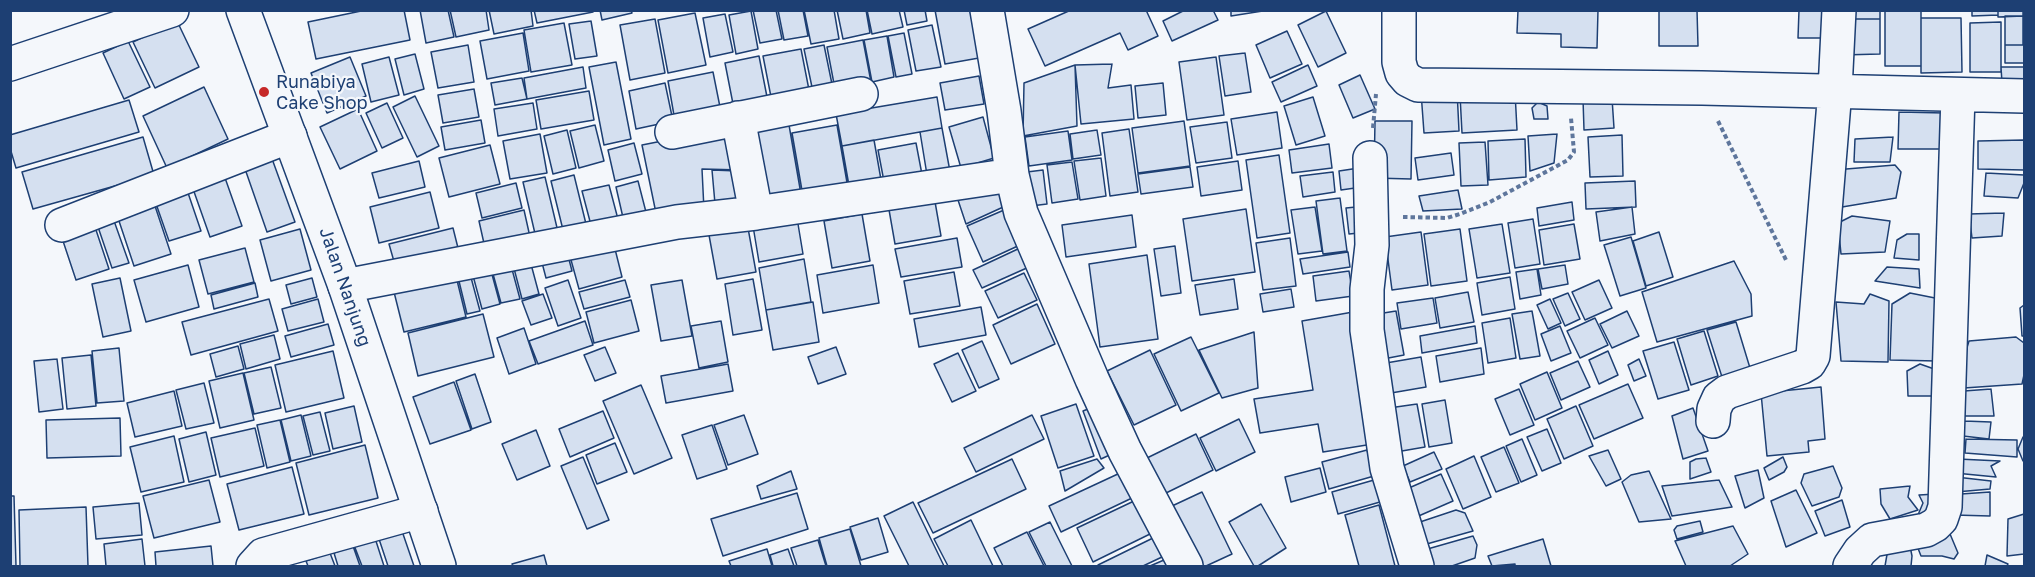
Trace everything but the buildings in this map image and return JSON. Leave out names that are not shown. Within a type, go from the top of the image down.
[{"type":"street","points":[[10,64],[172,10]]},
{"type":"street","name":"Jalan Nanjung","points":[[243,10],[345,286],[440,567]]},
{"type":"street","points":[[987,10],[1012,175],[1021,213],[1125,451],[1185,567]]},
{"type":"street","points":[[1399,10],[1399,62],[1402,73],[1408,80],[1418,85],[1835,90],[2025,96]]},
{"type":"street","points":[[1713,421],[1714,409],[1719,398],[1727,392],[1802,368],[1813,356],[1835,90],[1839,10]]},
{"type":"street","points":[[672,132],[861,94]]},
{"type":"street","points":[[1850,567],[1860,551],[1872,540],[1926,530],[1941,519],[1945,507],[1959,95]]},
{"type":"street","points":[[738,118],[756,213]]},
{"type":"street","points":[[62,225],[290,136]]},
{"type":"street","points":[[1370,158],[1372,245],[1367,289],[1367,330],[1387,468],[1417,567]]},
{"type":"street","points":[[345,286],[677,222],[756,213],[1012,175]]},
{"type":"street","points":[[253,567],[263,555],[421,511]]},
{"type":"path","points":[[1370,158],[1379,71],[1383,67],[1399,62]]},
{"type":"path","points":[[1372,217],[1447,218],[1490,202],[1568,160],[1574,152],[1569,87]]},
{"type":"path","points":[[1702,88],[1791,269]]},
{"type":"place","name":"Runabiya Cake Shop","points":[[264,92]]}]
